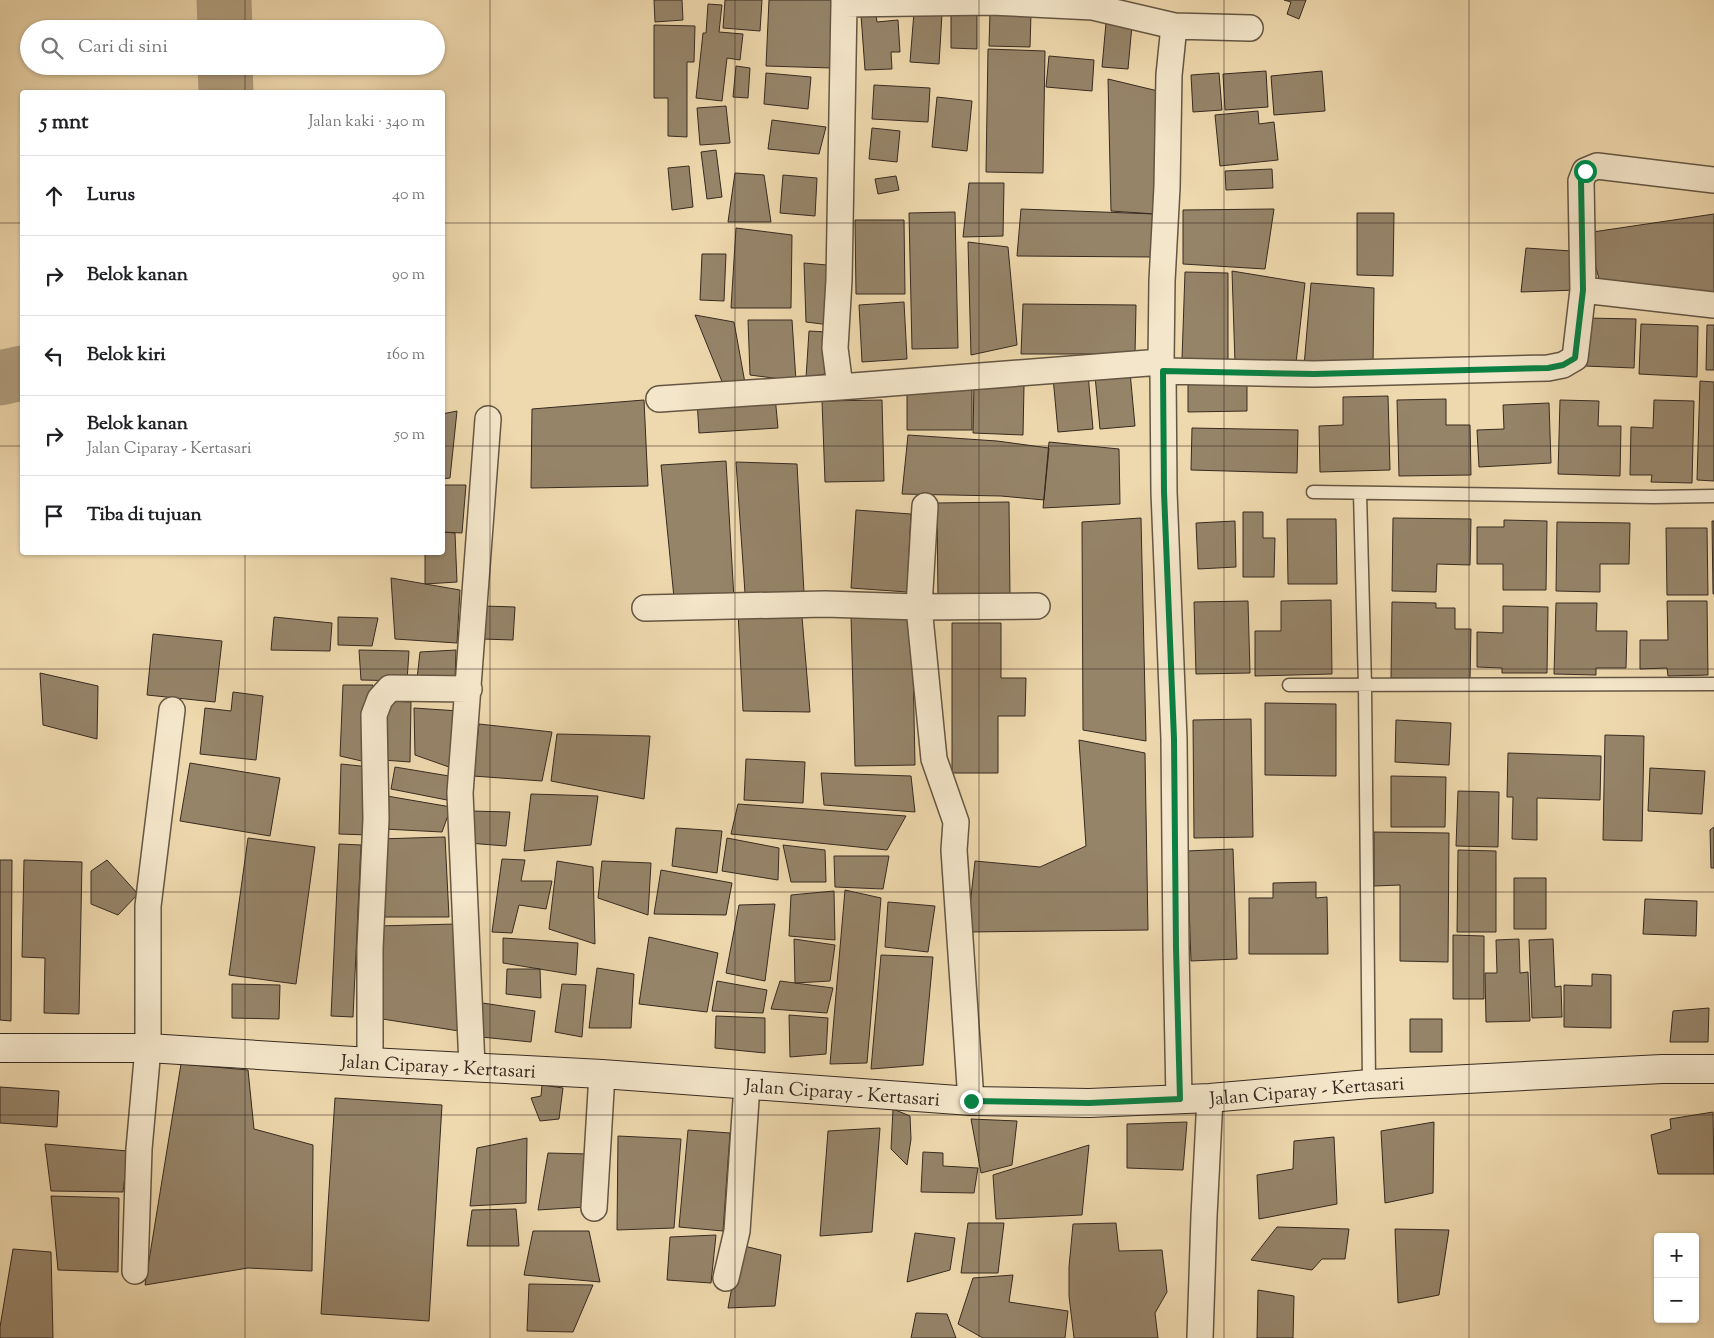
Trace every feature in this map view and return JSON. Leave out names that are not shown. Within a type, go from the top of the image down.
[{"type":"main road","name":"Jalan Ciparay - Kertasari","points":[[0,1048],[148,1048],[602,1074],[971,1101],[1089,1103],[1210,1098],[1369,1084],[1714,1068]]},
{"type":"street","points":[[840,387],[836,348],[844,2],[991,2],[1093,7],[1174,26],[1250,28]]},
{"type":"street","points":[[1174,26],[1168,75],[1167,187],[1162,280],[1162,367],[1164,492],[1174,739],[1180,1099]]},
{"type":"street","points":[[658,399],[1162,367],[1314,374],[1556,367],[1575,358],[1583,290],[1581,181],[1585,171],[1596,166],[1714,180]]},
{"type":"street","points":[[1583,290],[1714,305]]},
{"type":"street","points":[[472,1066],[460,793],[488,419]]},
{"type":"street","points":[[924,506],[919,607],[934,759],[956,822],[954,850],[971,1101]]},
{"type":"street","points":[[645,608],[825,604],[919,607],[1037,606]]},
{"type":"street","points":[[370,1062],[370,948],[376,819],[374,715],[380,699],[390,688],[469,689]]},
{"type":"street","points":[[135,1271],[139,1149],[148,1048],[148,906],[172,710]]},
{"type":"street","points":[[594,1208],[602,1074]]},
{"type":"street","points":[[726,1278],[737,1231],[747,1085]]},
{"type":"street","points":[[1200,1338],[1210,1098]]},
{"type":"lane","points":[[1313,492],[1714,496]]},
{"type":"lane","points":[[1360,493],[1365,686],[1369,1084]]},
{"type":"lane","points":[[1289,685],[1714,684]]},
{"type":"building","points":[[654,0],[682,0],[683,20],[655,22]]},
{"type":"building","points":[[725,0],[762,0],[760,31],[723,28]]},
{"type":"building","points":[[769,0],[835,0],[832,68],[766,66]]},
{"type":"building","points":[[1284,0],[1306,0],[1299,19],[1287,14],[1291,2]]},
{"type":"building","points":[[708,4],[722,5],[719,32],[743,34],[740,60],[727,58],[722,101],[696,98],[703,33],[706,33]]},
{"type":"building","points":[[914,12],[942,14],[939,64],[910,62]]},
{"type":"building","points":[[990,12],[1031,13],[1030,47],[989,46]]},
{"type":"building","points":[[876,14],[877,22],[898,20],[900,52],[891,52],[892,69],[865,70],[861,15]]},
{"type":"building","points":[[951,15],[977,15],[977,49],[951,48]]},
{"type":"building","points":[[1106,23],[1132,25],[1128,69],[1102,67]]},
{"type":"building","points":[[654,25],[695,26],[694,62],[687,62],[687,137],[668,136],[668,98],[654,98]]},
{"type":"building","points":[[988,49],[1045,51],[1043,173],[986,172]]},
{"type":"building","points":[[1049,56],[1094,60],[1092,91],[1046,87]]},
{"type":"building","points":[[736,66],[750,68],[748,98],[733,97]]},
{"type":"building","points":[[1266,71],[1268,107],[1225,110],[1223,74]]},
{"type":"building","points":[[1322,71],[1325,111],[1274,115],[1271,76]]},
{"type":"building","points":[[766,73],[811,77],[808,109],[764,104]]},
{"type":"building","points":[[1219,73],[1222,110],[1193,112],[1191,75]]},
{"type":"building","points":[[1108,79],[1158,91],[1155,214],[1111,211]]},
{"type":"building","points":[[874,85],[930,88],[928,122],[872,119]]},
{"type":"building","points":[[937,97],[972,101],[967,151],[932,147]]},
{"type":"building","points":[[726,106],[730,143],[700,145],[697,108]]},
{"type":"building","points":[[1258,111],[1259,124],[1274,122],[1278,160],[1220,166],[1215,115]]},
{"type":"building","points":[[772,120],[826,127],[819,154],[768,149]]},
{"type":"building","points":[[872,128],[900,131],[897,162],[869,159]]},
{"type":"building","points":[[716,150],[722,197],[707,199],[701,152]]},
{"type":"building","points":[[689,166],[693,207],[672,210],[668,168]]},
{"type":"building","points":[[1272,169],[1273,188],[1226,190],[1225,171]]},
{"type":"building","points":[[735,173],[764,175],[771,222],[728,222]]},
{"type":"building","points":[[783,175],[817,178],[815,216],[780,213]]},
{"type":"building","points":[[896,176],[899,190],[878,194],[875,179]]},
{"type":"building","points":[[969,183],[1004,183],[1003,236],[963,237]]},
{"type":"building","points":[[1021,209],[1155,214],[1153,257],[1017,256]]},
{"type":"building","points":[[1274,209],[1265,269],[1183,264],[1183,210]]},
{"type":"building","points":[[955,212],[958,348],[912,349],[909,213]]},
{"type":"building","points":[[1357,213],[1394,213],[1393,276],[1357,275]]},
{"type":"building","points":[[1714,214],[1714,298],[1600,282],[1586,233]]},
{"type":"building","points":[[855,220],[904,220],[905,294],[856,294]]},
{"type":"building","points":[[736,228],[792,235],[791,308],[731,308]]},
{"type":"building","points":[[968,242],[1008,247],[1017,345],[971,355]]},
{"type":"building","points":[[1526,248],[1572,251],[1577,290],[1521,292]]},
{"type":"building","points":[[702,254],[726,254],[724,301],[700,300]]},
{"type":"building","points":[[804,263],[827,265],[830,325],[806,322]]},
{"type":"building","points":[[1232,271],[1305,283],[1296,363],[1235,363]]},
{"type":"building","points":[[1185,272],[1228,273],[1228,362],[1182,359]]},
{"type":"building","points":[[1311,283],[1374,288],[1373,365],[1304,366]]},
{"type":"building","points":[[904,302],[907,359],[862,362],[859,305]]},
{"type":"building","points":[[1023,304],[1136,305],[1135,354],[1021,354]]},
{"type":"building","points":[[695,315],[734,322],[745,383],[725,389]]},
{"type":"building","points":[[1586,318],[1636,319],[1634,368],[1585,366]]},
{"type":"building","points":[[748,320],[792,320],[796,381],[750,375]]},
{"type":"building","points":[[1641,324],[1698,326],[1697,377],[1639,374]]},
{"type":"building","points":[[1707,325],[1714,325],[1714,370],[1706,370]]},
{"type":"building","points":[[809,331],[827,332],[829,373],[806,378]]},
{"type":"building","points":[[1130,372],[1135,426],[1100,429],[1095,376]]},
{"type":"building","points":[[1088,374],[1093,429],[1058,432],[1053,377]]},
{"type":"building","points":[[1700,381],[1714,382],[1714,481],[1697,480]]},
{"type":"building","points":[[1188,383],[1247,383],[1247,411],[1188,412]]},
{"type":"building","points":[[974,384],[1024,385],[1023,435],[973,433]]},
{"type":"building","points":[[907,385],[972,385],[972,430],[907,430]]},
{"type":"building","points":[[775,396],[778,428],[699,433],[697,400]]},
{"type":"building","points":[[1388,396],[1390,470],[1320,472],[1319,426],[1343,425],[1343,397]]},
{"type":"building","points":[[1446,399],[1446,425],[1470,425],[1471,475],[1399,476],[1397,400]]},
{"type":"building","points":[[644,400],[648,486],[531,488],[532,409]]},
{"type":"building","points":[[882,400],[884,481],[825,482],[822,401]]},
{"type":"building","points":[[1560,400],[1599,401],[1598,426],[1621,426],[1620,476],[1558,474]]},
{"type":"building","points":[[1654,400],[1694,401],[1692,483],[1651,482],[1652,475],[1630,475],[1631,427],[1653,428]]},
{"type":"building","points":[[1549,403],[1551,463],[1479,467],[1477,430],[1504,429],[1503,405]]},
{"type":"building","points":[[457,411],[450,478],[445,479],[445,413]]},
{"type":"building","points":[[1192,428],[1298,430],[1297,473],[1191,470]]},
{"type":"building","points":[[908,435],[997,441],[1049,448],[1044,500],[1001,496],[902,494]]},
{"type":"building","points":[[1049,442],[1119,449],[1120,504],[1043,508]]},
{"type":"building","points":[[726,461],[734,599],[674,598],[661,465]]},
{"type":"building","points":[[736,462],[797,464],[804,593],[745,593]]},
{"type":"building","points":[[445,485],[466,485],[462,533],[445,532]]},
{"type":"building","points":[[1009,502],[1010,597],[938,599],[937,503]]},
{"type":"building","points":[[856,510],[911,514],[907,592],[851,588]]},
{"type":"building","points":[[1243,512],[1263,512],[1263,538],[1275,538],[1274,577],[1243,577]]},
{"type":"building","points":[[1141,518],[1146,741],[1083,730],[1082,522]]},
{"type":"building","points":[[1393,518],[1471,519],[1470,565],[1437,564],[1436,592],[1392,591]]},
{"type":"building","points":[[1287,519],[1336,519],[1337,584],[1288,584]]},
{"type":"building","points":[[1504,520],[1547,521],[1546,590],[1503,590],[1503,564],[1477,564],[1477,527],[1504,527]]},
{"type":"building","points":[[1235,521],[1236,567],[1198,569],[1196,523]]},
{"type":"building","points":[[1712,521],[1714,521],[1714,594],[1713,594]]},
{"type":"building","points":[[1557,522],[1630,523],[1629,564],[1600,564],[1600,592],[1556,591]]},
{"type":"building","points":[[1666,528],[1707,528],[1708,595],[1667,595]]},
{"type":"building","points":[[445,532],[455,533],[457,582],[425,584],[425,555],[445,555]]},
{"type":"building","points":[[391,578],[460,590],[457,643],[395,639]]},
{"type":"building","points":[[1331,600],[1332,674],[1255,676],[1255,631],[1281,631],[1281,601]]},
{"type":"building","points":[[1248,601],[1250,673],[1196,674],[1194,602]]},
{"type":"building","points":[[1667,601],[1707,601],[1708,675],[1668,676],[1667,668],[1640,669],[1640,640],[1668,640]]},
{"type":"building","points":[[1392,602],[1436,603],[1436,608],[1455,608],[1455,629],[1471,629],[1470,679],[1391,678]]},
{"type":"building","points":[[1556,603],[1597,603],[1596,631],[1627,631],[1626,668],[1596,668],[1596,675],[1554,674]]},
{"type":"building","points":[[484,606],[515,607],[513,640],[482,639]]},
{"type":"building","points":[[1503,606],[1548,607],[1547,673],[1502,673],[1502,668],[1477,667],[1477,632],[1503,633]]},
{"type":"building","points":[[738,612],[802,617],[810,712],[743,711]]},
{"type":"building","points":[[912,615],[915,765],[855,766],[851,616]]},
{"type":"building","points":[[274,617],[332,623],[330,651],[271,650]]},
{"type":"building","points":[[338,617],[378,618],[372,646],[338,645]]},
{"type":"building","points":[[952,623],[1001,623],[1001,678],[1026,678],[1025,716],[998,716],[998,773],[952,773]]},
{"type":"building","points":[[153,634],[222,641],[215,702],[147,695]]},
{"type":"building","points":[[359,650],[409,651],[407,681],[361,680]]},
{"type":"building","points":[[456,650],[455,680],[417,679],[420,652]]},
{"type":"building","points":[[40,673],[98,686],[97,739],[43,725]]},
{"type":"building","points":[[343,685],[373,685],[366,762],[340,756]]},
{"type":"building","points":[[233,692],[263,696],[256,760],[200,754],[205,708],[231,711]]},
{"type":"building","points":[[386,701],[411,702],[410,762],[383,760]]},
{"type":"building","points":[[1265,703],[1336,704],[1336,776],[1265,775]]},
{"type":"building","points":[[414,708],[459,711],[449,767],[415,755]]},
{"type":"building","points":[[1251,719],[1253,837],[1194,838],[1193,720]]},
{"type":"building","points":[[1396,720],[1451,723],[1449,765],[1395,762]]},
{"type":"building","points":[[479,724],[552,732],[542,781],[473,776]]},
{"type":"building","points":[[557,734],[650,736],[644,799],[551,781]]},
{"type":"building","points":[[1605,735],[1644,736],[1642,841],[1603,840]]},
{"type":"building","points":[[1079,740],[1145,753],[1148,930],[967,932],[975,861],[1040,867],[1086,846]]},
{"type":"building","points":[[1508,753],[1601,756],[1600,800],[1537,798],[1537,840],[1512,839],[1513,797],[1507,797]]},
{"type":"building","points":[[746,759],[805,762],[803,803],[744,800]]},
{"type":"building","points":[[190,763],[280,778],[270,836],[180,821]]},
{"type":"building","points":[[341,764],[370,767],[369,835],[339,834]]},
{"type":"building","points":[[395,767],[449,776],[447,800],[391,789]]},
{"type":"building","points":[[1650,768],[1705,771],[1702,814],[1648,811]]},
{"type":"building","points":[[821,773],[911,776],[915,812],[824,805]]},
{"type":"building","points":[[1391,776],[1446,777],[1445,827],[1391,827]]},
{"type":"building","points":[[1458,791],[1499,792],[1498,847],[1456,846]]},
{"type":"building","points":[[531,794],[598,796],[591,845],[524,851]]},
{"type":"building","points":[[387,796],[451,807],[442,832],[384,829]]},
{"type":"building","points":[[738,804],[906,816],[887,850],[731,834]]},
{"type":"building","points":[[471,811],[510,812],[506,846],[468,843]]},
{"type":"building","points":[[1714,827],[1714,868],[1711,868],[1710,830]]},
{"type":"building","points":[[676,828],[722,831],[717,873],[672,866]]},
{"type":"building","points":[[1374,832],[1449,833],[1448,962],[1400,961],[1400,885],[1374,886]]},
{"type":"building","points":[[445,837],[449,917],[374,917],[379,839]]},
{"type":"building","points":[[248,838],[315,847],[296,984],[229,975]]},
{"type":"building","points":[[727,838],[779,848],[778,880],[722,871]]},
{"type":"building","points":[[339,844],[361,845],[353,1017],[331,1016]]},
{"type":"building","points":[[783,845],[825,850],[826,882],[791,882]]},
{"type":"building","points":[[1233,849],[1237,959],[1191,961],[1187,851]]},
{"type":"building","points":[[1458,850],[1496,851],[1496,932],[1457,932]]},
{"type":"building","points":[[834,856],[889,856],[883,889],[835,887]]},
{"type":"building","points":[[502,859],[525,860],[521,881],[552,881],[546,909],[519,905],[512,933],[492,932]]},
{"type":"building","points":[[0,860],[12,860],[11,1021],[0,1020]]},
{"type":"building","points":[[24,860],[82,862],[79,1014],[44,1013],[45,958],[22,957]]},
{"type":"building","points":[[107,860],[138,894],[118,915],[91,904],[91,871]]},
{"type":"building","points":[[557,861],[593,867],[595,944],[549,929]]},
{"type":"building","points":[[602,861],[651,863],[648,915],[598,898]]},
{"type":"building","points":[[661,870],[732,883],[726,915],[654,914]]},
{"type":"building","points":[[1514,878],[1546,878],[1546,929],[1514,929]]},
{"type":"building","points":[[1316,882],[1316,898],[1327,897],[1328,954],[1249,954],[1249,898],[1273,898],[1273,883]]},
{"type":"building","points":[[845,890],[881,898],[867,1063],[830,1064]]},
{"type":"building","points":[[834,891],[835,940],[789,936],[791,895]]},
{"type":"building","points":[[1645,899],[1697,901],[1696,936],[1643,934]]},
{"type":"building","points":[[888,902],[935,906],[928,952],[885,947]]},
{"type":"building","points":[[775,904],[765,981],[726,973],[739,905]]},
{"type":"building","points":[[456,924],[459,1031],[376,1018],[377,926]]},
{"type":"building","points":[[1453,935],[1484,936],[1484,999],[1453,999]]},
{"type":"building","points":[[649,937],[718,953],[707,1012],[639,1004]]},
{"type":"building","points":[[503,938],[578,943],[576,975],[503,963]]},
{"type":"building","points":[[794,939],[835,945],[830,981],[795,983]]},
{"type":"building","points":[[1519,939],[1520,973],[1528,972],[1530,1021],[1486,1022],[1485,973],[1497,973],[1496,940]]},
{"type":"building","points":[[1553,939],[1555,987],[1561,986],[1562,1017],[1532,1018],[1529,940]]},
{"type":"building","points":[[881,955],[933,957],[923,1065],[871,1069]]},
{"type":"building","points":[[597,968],[634,974],[631,1028],[589,1028]]},
{"type":"building","points":[[507,969],[540,969],[541,998],[506,994]]},
{"type":"building","points":[[1592,974],[1611,975],[1611,1028],[1564,1027],[1564,985],[1592,986]]},
{"type":"building","points":[[717,981],[767,990],[763,1013],[712,1011]]},
{"type":"building","points":[[780,981],[833,988],[827,1013],[771,1009]]},
{"type":"building","points":[[232,984],[280,985],[279,1019],[232,1018]]},
{"type":"building","points":[[562,984],[586,985],[582,1037],[555,1032]]},
{"type":"building","points":[[476,1002],[535,1011],[531,1042],[481,1037]]},
{"type":"building","points":[[1709,1008],[1708,1042],[1670,1042],[1673,1011]]},
{"type":"building","points":[[789,1015],[828,1018],[826,1054],[790,1057]]},
{"type":"building","points":[[716,1016],[765,1018],[765,1053],[715,1048]]},
{"type":"building","points":[[1410,1019],[1442,1019],[1442,1052],[1410,1052]]},
{"type":"building","points":[[181,1064],[248,1070],[254,1129],[313,1145],[312,1271],[248,1268],[145,1285]]},
{"type":"building","points":[[542,1085],[563,1088],[559,1119],[540,1121],[531,1098],[541,1096]]},
{"type":"building","points":[[0,1087],[59,1091],[57,1127],[0,1123]]},
{"type":"building","points":[[335,1098],[442,1105],[429,1321],[321,1314]]},
{"type":"building","points":[[893,1109],[910,1116],[911,1139],[907,1165],[891,1149]]},
{"type":"building","points":[[1713,1112],[1714,1174],[1658,1174],[1651,1135],[1671,1129],[1670,1119]]},
{"type":"building","points":[[971,1119],[1017,1121],[1012,1165],[981,1173]]},
{"type":"building","points":[[1187,1122],[1183,1170],[1127,1168],[1127,1124]]},
{"type":"building","points":[[1434,1122],[1433,1193],[1385,1203],[1381,1131]]},
{"type":"building","points":[[880,1128],[872,1232],[820,1236],[828,1131]]},
{"type":"building","points":[[688,1130],[730,1133],[723,1231],[679,1227]]},
{"type":"building","points":[[618,1136],[681,1139],[674,1228],[617,1230]]},
{"type":"building","points":[[1334,1137],[1337,1204],[1259,1219],[1257,1175],[1293,1169],[1294,1141]]},
{"type":"building","points":[[527,1138],[526,1203],[470,1206],[477,1148]]},
{"type":"building","points":[[45,1144],[128,1151],[123,1192],[51,1191]]},
{"type":"building","points":[[1089,1145],[1082,1215],[996,1219],[993,1175]]},
{"type":"building","points":[[923,1152],[943,1153],[943,1166],[978,1168],[974,1193],[921,1192]]},
{"type":"building","points":[[548,1153],[589,1154],[586,1207],[538,1210]]},
{"type":"building","points":[[51,1196],[119,1198],[118,1272],[58,1270]]},
{"type":"building","points":[[516,1209],[519,1246],[467,1246],[472,1210]]},
{"type":"building","points":[[968,1223],[1004,1223],[998,1273],[961,1273]]},
{"type":"building","points":[[1116,1223],[1119,1251],[1162,1250],[1167,1292],[1155,1313],[1158,1338],[1074,1338],[1069,1296],[1069,1267],[1073,1224]]},
{"type":"building","points":[[1277,1227],[1349,1229],[1345,1259],[1322,1259],[1312,1270],[1251,1260]]},
{"type":"building","points":[[1395,1229],[1449,1230],[1439,1295],[1398,1303]]},
{"type":"building","points":[[533,1231],[589,1231],[600,1282],[524,1275]]},
{"type":"building","points":[[915,1233],[955,1238],[950,1270],[907,1282]]},
{"type":"building","points":[[716,1235],[711,1283],[667,1280],[670,1237]]},
{"type":"building","points":[[740,1245],[781,1255],[775,1306],[728,1308]]},
{"type":"building","points":[[13,1249],[51,1252],[53,1338],[0,1338],[0,1327]]},
{"type":"building","points":[[1013,1275],[1009,1302],[1068,1311],[1065,1338],[983,1338],[958,1324],[973,1278]]},
{"type":"building","points":[[529,1284],[593,1285],[573,1332],[527,1331]]},
{"type":"building","points":[[1258,1290],[1294,1296],[1293,1338],[1257,1338]]},
{"type":"building","points":[[916,1313],[947,1314],[956,1338],[911,1338]]},
{"type":"waterway","points":[[224,0],[225,20]]},
{"type":"waterway","points":[[225,75],[226,90]]},
{"type":"waterway","points":[[0,378],[20,373]]},
{"type":"route","points":[[971,1101],[1089,1103],[1180,1099],[1174,739],[1164,492],[1163,371],[1314,374],[1548,368],[1563,365],[1575,358],[1583,290],[1581,181],[1585,171]]}]
